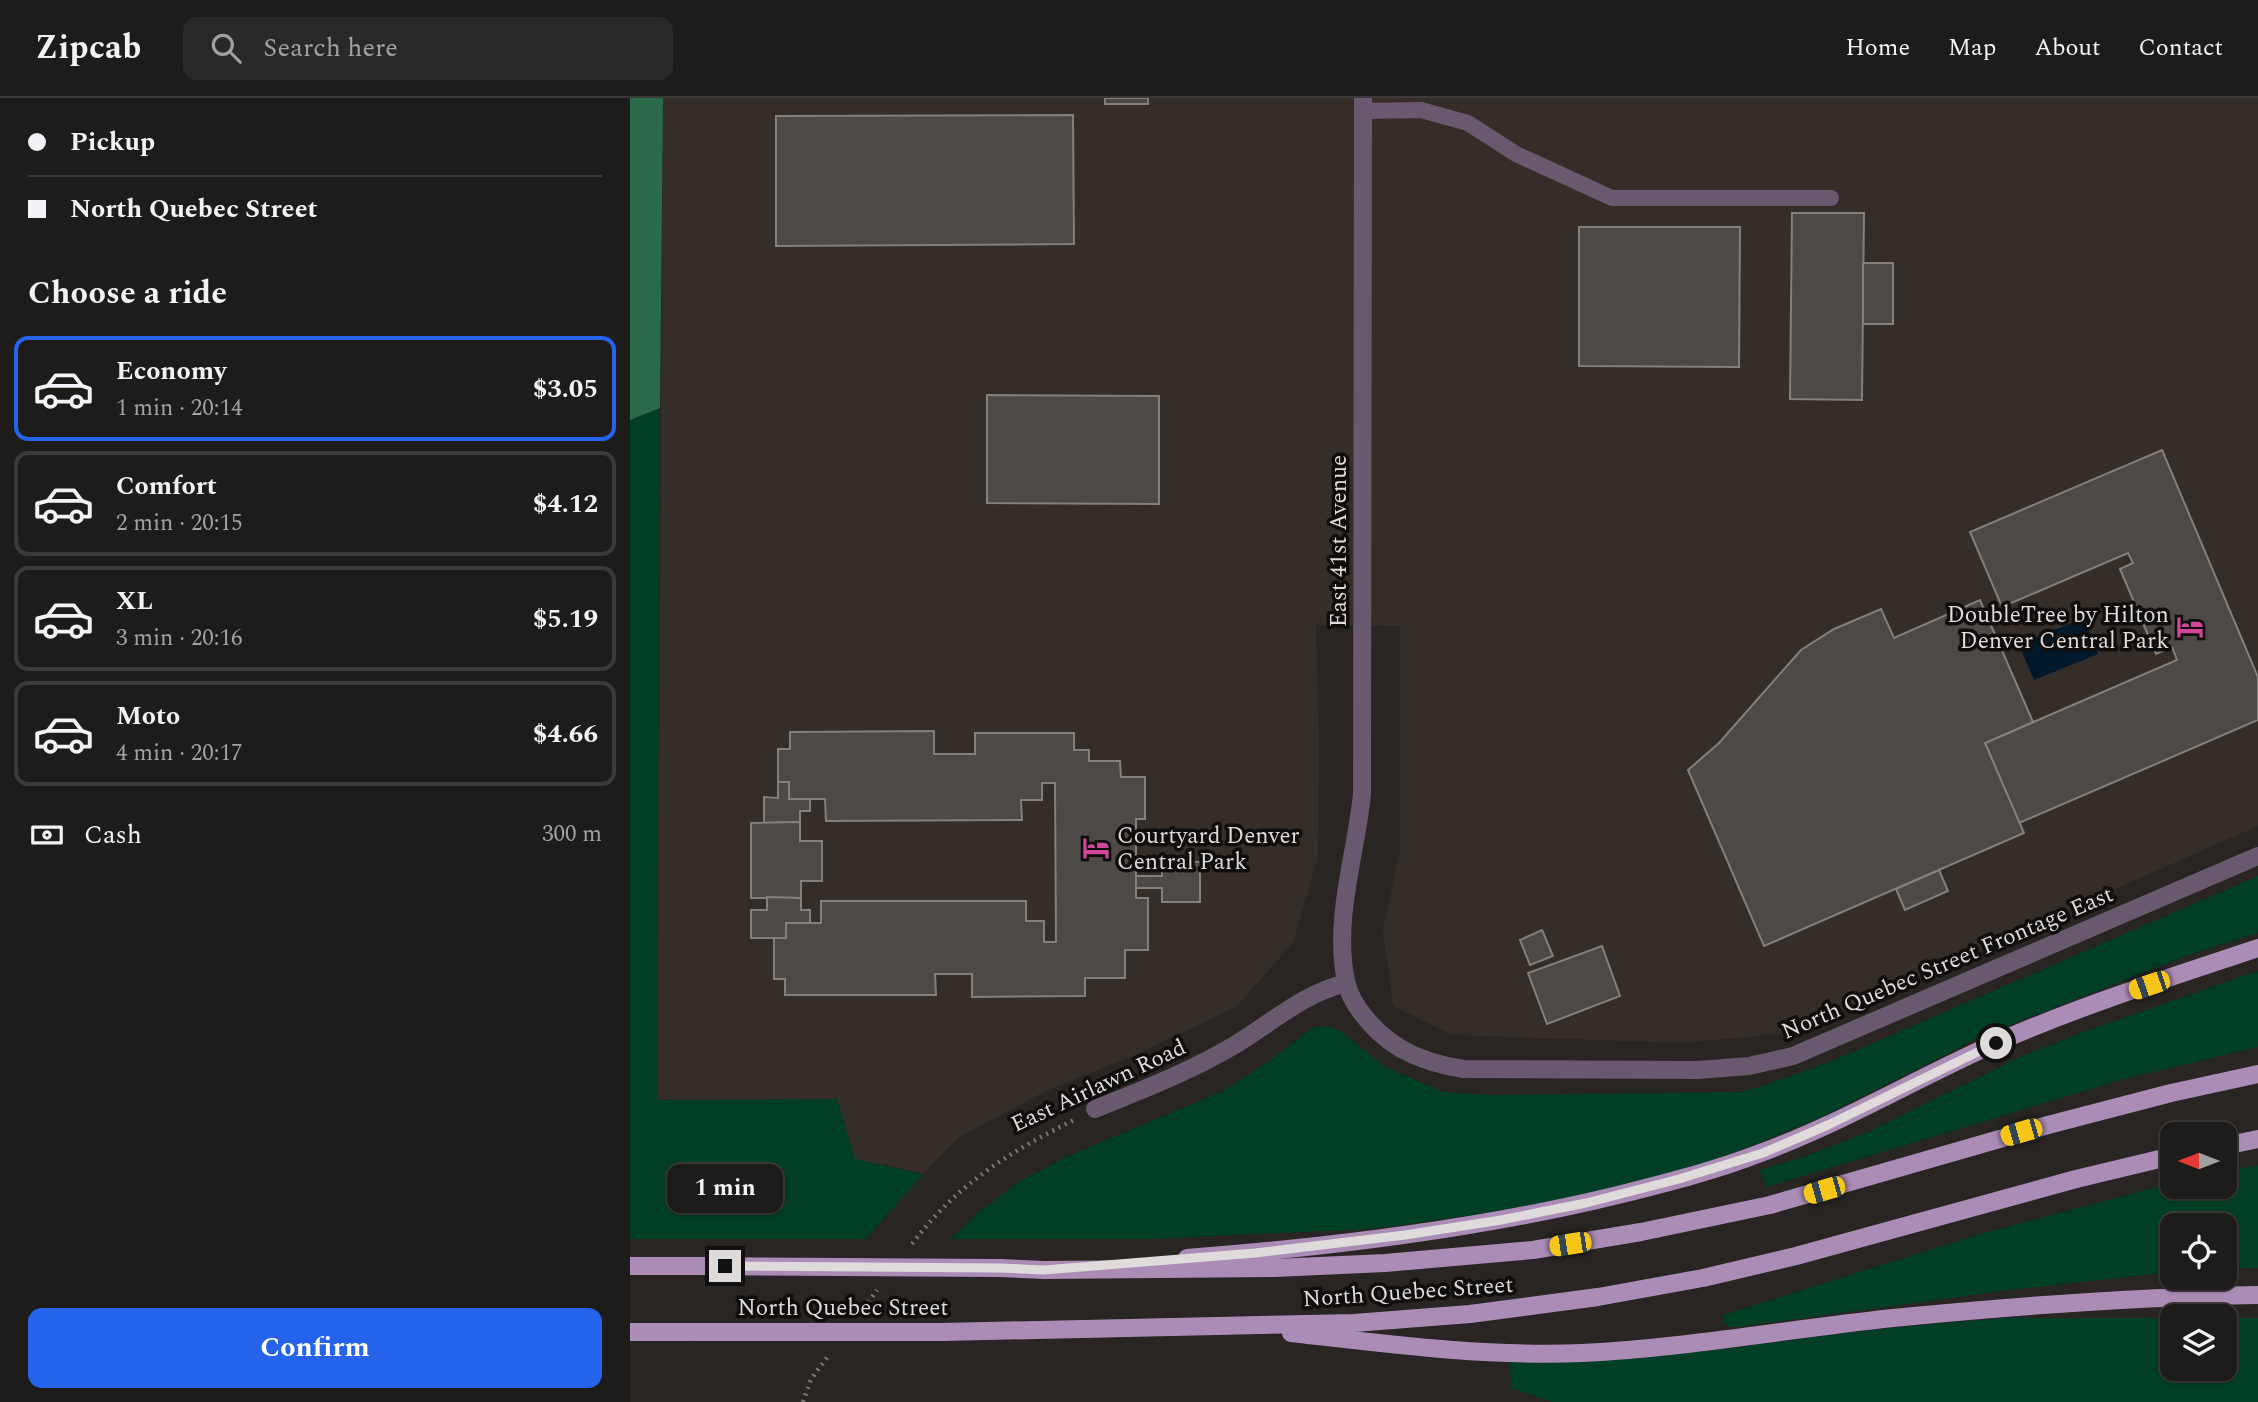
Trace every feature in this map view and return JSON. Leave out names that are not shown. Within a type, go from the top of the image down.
[{"type":"main road","points":[[1044,1270],[1255,1253],[1405,1235],[1534,1214],[1669,1182],[1763,1153],[1809,1134],[1986,1047],[2045,1022],[2258,948]]},
{"type":"main road","name":"North Quebec Street","points":[[630,1266],[1044,1270],[1329,1266],[1487,1256],[1641,1232],[1770,1205],[2048,1125],[2258,1074]]},
{"type":"main road","points":[[2237,1143],[2258,1139]]},
{"type":"main road","name":"North Quebec Street","points":[[630,1332],[942,1332],[1354,1323],[1535,1306],[1703,1278],[1796,1256],[2076,1179],[2160,1159]]},
{"type":"main road","points":[[1214,1325],[1417,1347],[1535,1354],[1582,1353],[1972,1311],[2072,1303],[2258,1295]]},
{"type":"street","name":"East 41st Avenue","points":[[1346,983],[1342,952],[1344,907],[1359,830],[1362,794],[1363,105]]},
{"type":"street","name":"North Quebec Street Frontage East","points":[[1346,983],[1358,1010],[1379,1034],[1406,1052],[1434,1064],[1463,1069],[1496,1070],[1698,1070],[1740,1067],[1793,1056],[2258,856]]},
{"type":"street","name":"East Airlawn Road","points":[[1095,1109],[1197,1066],[1235,1045],[1312,994],[1346,983]]},
{"type":"lane","points":[[1363,105],[1421,110],[1468,123],[1516,154],[1612,198],[1831,198]]},
{"type":"path","name":"East Airlawn Road","points":[[906,1252],[948,1201],[986,1171],[1023,1146],[1095,1109]]},
{"type":"path","points":[[858,1316],[882,1284]]},
{"type":"path","points":[[803,1402],[811,1379],[834,1347]]},
{"type":"shaded area","points":[[663,98],[2258,98],[2258,826],[1789,1033],[1683,1043],[1452,1035],[1393,1006],[1383,930],[1400,850],[1400,626],[1316,625],[1318,856],[1293,943],[1236,1007],[1142,1052],[1044,1092],[958,1138],[923,1174],[854,1159],[657,1101]]},
{"type":"green space","points":[[630,98],[663,98],[660,408],[630,420]]},
{"type":"green space","points":[[660,408],[657,1100],[837,1099],[855,1159],[923,1174],[866,1239],[630,1239],[630,420]]},
{"type":"green space","points":[[2258,876],[2258,933],[2186,956],[1980,1037],[1826,1115],[1704,1164],[1589,1195],[1372,1229],[1150,1239],[951,1239],[980,1211],[1022,1180],[1068,1156],[1223,1091],[1268,1062],[1313,1027],[1326,1026],[1340,1031],[1385,1067],[1444,1092],[1493,1095],[1738,1092],[1827,1063]]},
{"type":"green space","points":[[2258,971],[2258,1047],[2124,1079],[1766,1187],[1760,1170],[1868,1132],[2017,1058]]},
{"type":"green space","points":[[2258,1165],[2258,1268],[2237,1268],[2237,1213],[2160,1213],[2160,1273],[2009,1290],[1738,1327],[1723,1323],[1723,1315],[1977,1235],[2160,1186],[2160,1199],[2237,1199],[2237,1169]]},
{"type":"green space","points":[[2008,1318],[2160,1318],[2160,1381],[2237,1381],[2237,1318],[2258,1318],[2258,1402],[1551,1402],[1511,1388],[1510,1362],[1581,1362],[1651,1357]]},
{"type":"water","points":[[2084,618],[2098,654],[2034,680],[2019,645]]},
{"type":"building","points":[[1105,98],[1148,98],[1148,104],[1105,104]]},
{"type":"building","points":[[1073,115],[1074,244],[776,246],[776,116]]},
{"type":"building","points":[[1792,213],[1864,213],[1862,400],[1790,399]]},
{"type":"building","points":[[1579,227],[1740,227],[1739,367],[1579,366]]},
{"type":"building","points":[[1863,263],[1893,263],[1893,324],[1863,324]]},
{"type":"building","points":[[987,395],[1159,396],[1159,504],[987,503]]},
{"type":"building","name":"DoubleTree by Hilton Denver Central Park","points":[[2162,450],[2258,677],[2258,720],[2019,823],[1985,743],[2177,660],[2172,647],[2156,654],[2120,569],[2133,563],[2128,553],[2002,607],[1970,532]]},
{"type":"building","points":[[1980,600],[2033,722],[1985,743],[2024,833],[1764,946],[1688,770],[1719,743],[1801,650],[1834,629],[1881,609],[1894,638]]},
{"type":"building","name":"Courtyard Denver Central Park","points":[[934,731],[934,754],[975,754],[975,733],[1074,733],[1074,750],[1089,750],[1089,761],[1120,761],[1121,777],[1145,777],[1145,819],[1136,819],[1136,898],[1148,898],[1148,950],[1125,950],[1125,978],[1085,978],[1085,996],[972,997],[972,974],[935,974],[936,995],[785,995],[785,979],[774,979],[774,938],[786,938],[786,923],[821,923],[821,901],[1026,901],[1026,921],[1044,921],[1044,942],[1056,942],[1055,783],[1042,783],[1042,800],[1021,800],[1022,820],[826,821],[825,799],[789,799],[789,782],[778,782],[778,749],[790,749],[790,732]]},
{"type":"building","points":[[778,782],[789,782],[789,799],[810,799],[810,811],[800,811],[800,822],[764,823],[764,797],[778,798]]},
{"type":"building","points":[[800,822],[800,841],[822,841],[822,881],[801,881],[801,898],[751,898],[751,823]]},
{"type":"building","points":[[1162,862],[1200,862],[1200,902],[1162,902],[1162,888],[1136,888],[1136,876],[1162,876]]},
{"type":"building","points":[[1939,870],[1948,891],[1905,910],[1896,889]]},
{"type":"building","points":[[767,897],[801,898],[801,910],[810,910],[810,923],[786,923],[786,938],[751,938],[751,910],[767,910]]},
{"type":"building","points":[[1542,930],[1553,956],[1530,965],[1520,940]]},
{"type":"building","points":[[1602,946],[1620,996],[1547,1024],[1528,973]]},
{"type":"place","name":"DoubleTree by Hilton Denver Central Park","points":[[2190,627]]},
{"type":"place","name":"Courtyard Denver Central Park","points":[[1096,848]]},
{"type":"route","points":[[725,1266],[1044,1270],[1255,1253],[1405,1235],[1501,1220],[1586,1203],[1718,1168],[1763,1153],[1809,1134],[1996,1043]]}]
